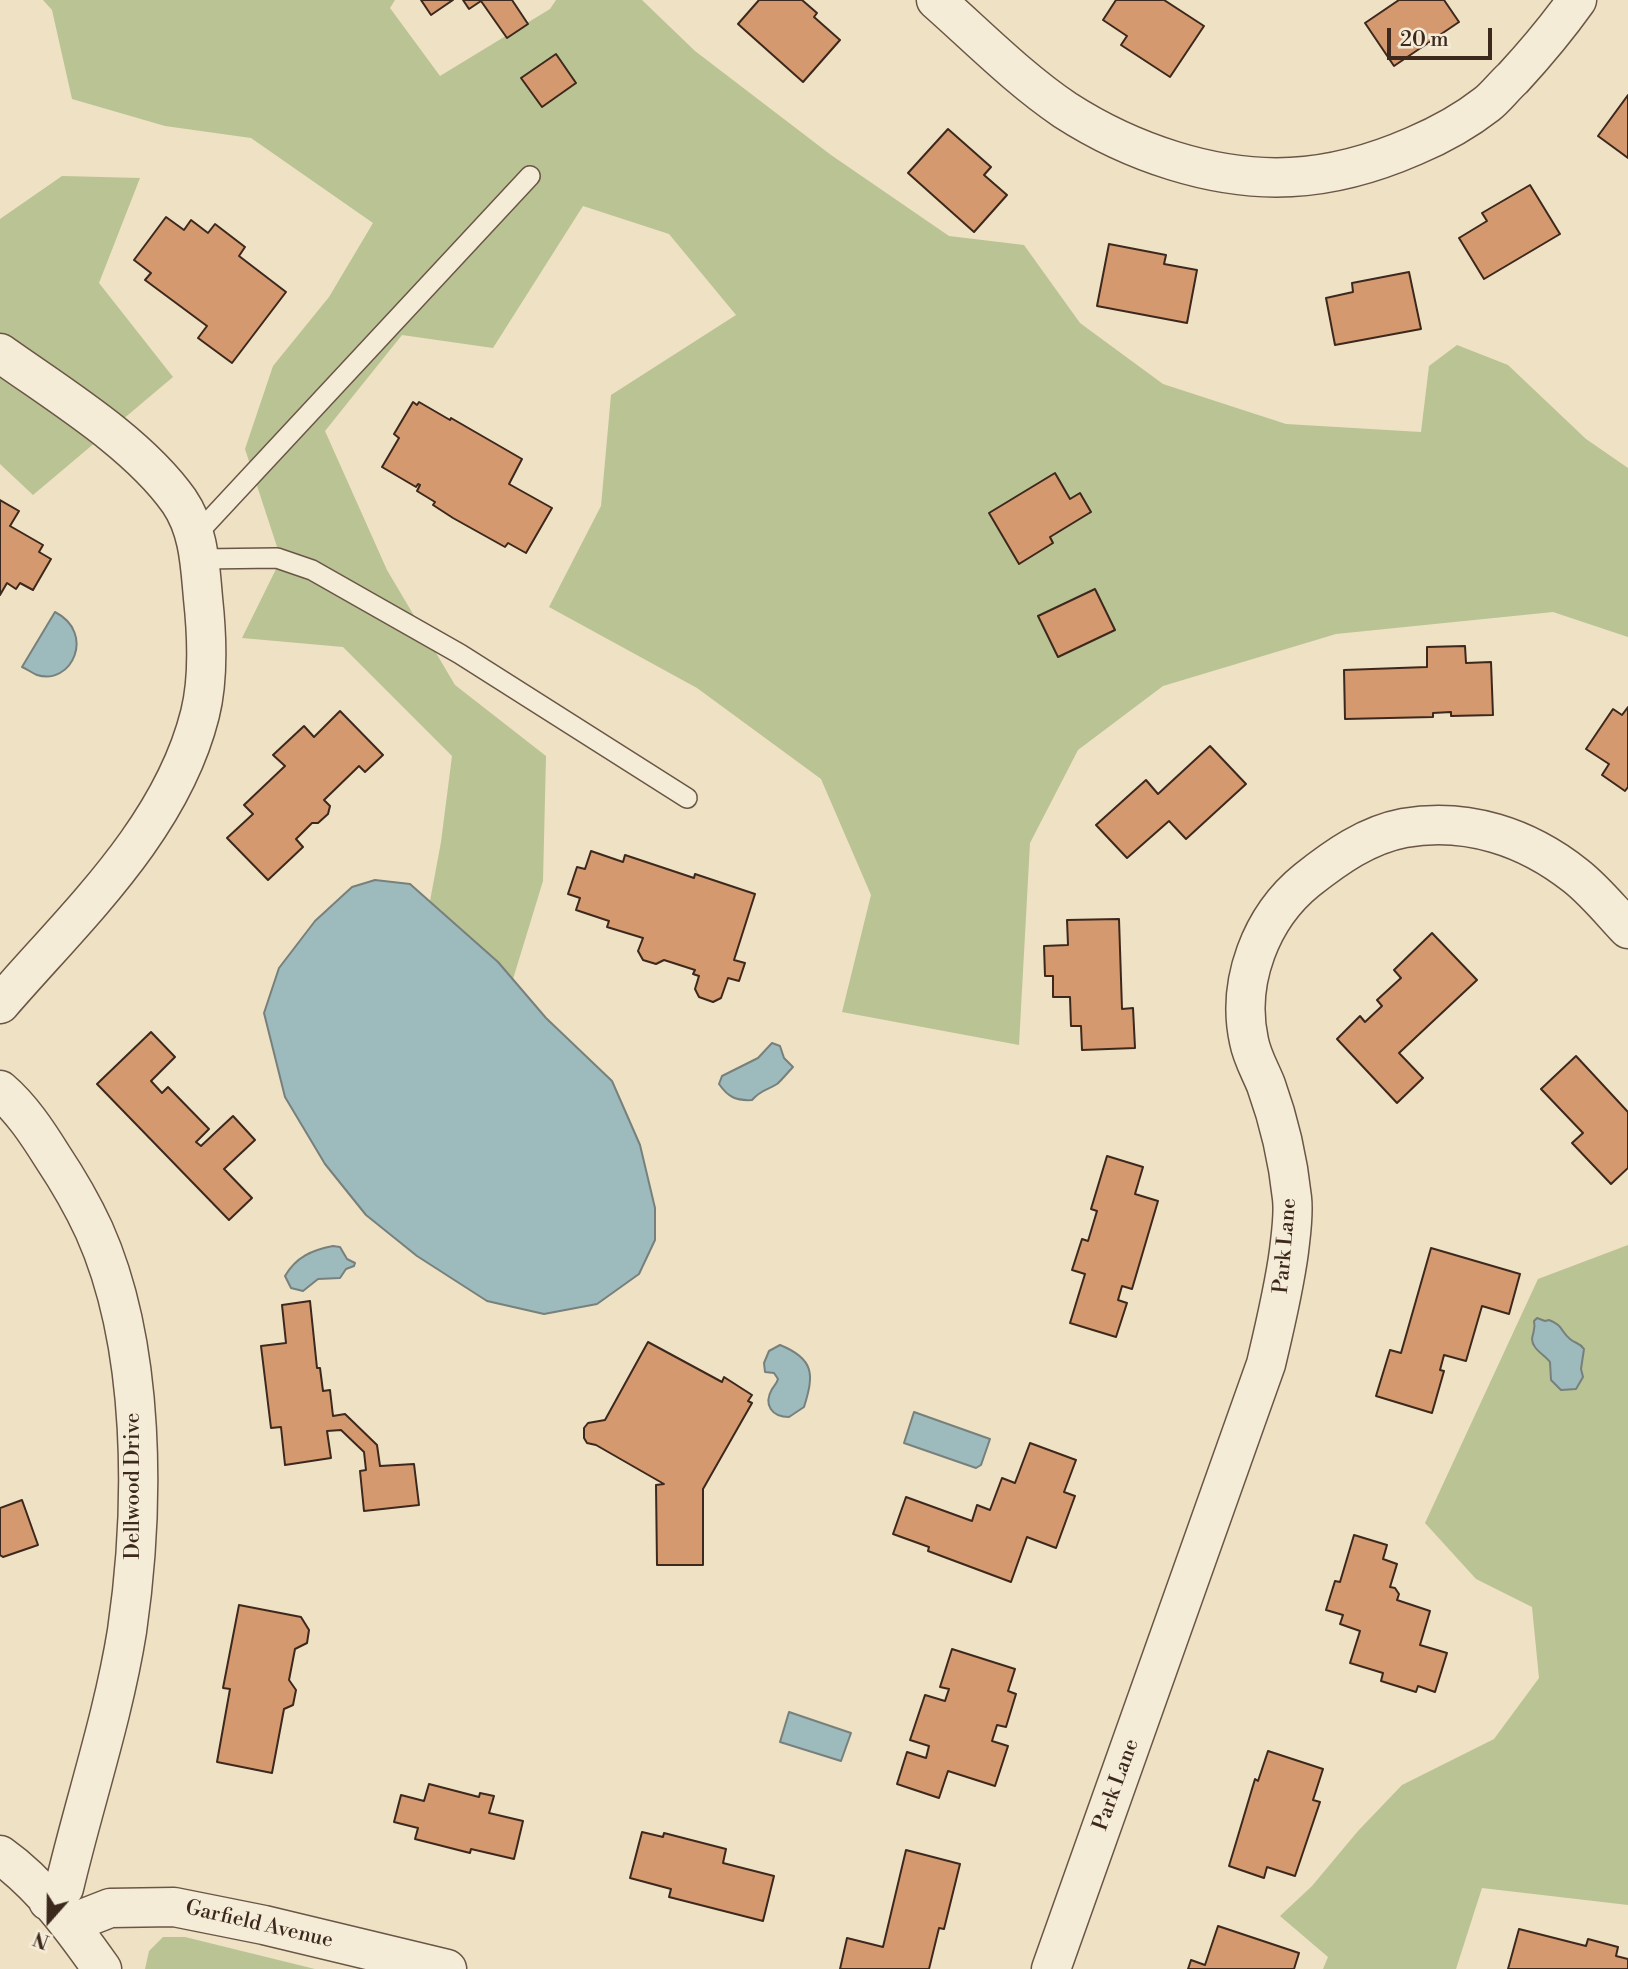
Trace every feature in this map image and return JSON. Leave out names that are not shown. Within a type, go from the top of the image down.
[{"type":"street","points":[[936,0],[1008,67],[1066,110],[1107,134],[1196,167],[1243,175],[1290,177],[1338,172],[1384,159],[1449,130],[1488,103],[1545,44],[1577,0]]},
{"type":"street","points":[[0,353],[134,452],[167,485],[181,505],[197,548],[205,620],[204,692],[200,715],[185,760],[151,823],[110,881],[0,1004]]},
{"type":"street","name":"Park Lane","points":[[1051,1969],[1266,1364],[1283,1295],[1293,1200],[1286,1153],[1266,1085],[1248,1040],[1246,1017],[1246,993],[1251,969],[1269,925],[1297,888],[1334,858],[1377,836],[1412,827],[1447,824],[1494,832],[1538,850],[1577,877],[1628,929]]},
{"type":"street","name":"Dellwood Drive","points":[[0,1090],[35,1130],[74,1190],[95,1233],[117,1301],[131,1371],[138,1442],[137,1537],[126,1632],[106,1725],[64,1888],[48,1901]]},
{"type":"street","points":[[0,1856],[27,1878],[48,1901],[75,1931],[102,1969]]},
{"type":"street","name":"Garfield Avenue","points":[[75,1931],[87,1917],[110,1908],[174,1907],[264,1925],[447,1969]]},
{"type":"lane","points":[[197,548],[530,176]]},
{"type":"lane","points":[[197,548],[277,558],[312,570],[460,654],[687,798]]},
{"type":"green space","points":[[43,0],[395,0],[390,8],[440,76],[550,9],[556,0],[642,0],[695,51],[831,155],[949,236],[1024,245],[1080,323],[1163,384],[1286,424],[1421,432],[1429,366],[1457,345],[1508,365],[1586,439],[1628,468],[1628,637],[1553,612],[1336,634],[1163,686],[1078,750],[1030,843],[1019,1045],[842,1012],[871,895],[821,779],[697,688],[549,607],[601,506],[611,395],[736,315],[669,234],[583,206],[493,348],[402,335],[325,431],[387,570],[455,685],[546,756],[543,881],[513,979],[498,962],[430,901],[452,756],[343,647],[242,638],[281,559],[245,449],[273,366],[329,297],[373,223],[251,138],[165,126],[72,99],[52,10]]},
{"type":"green space","points":[[62,176],[140,178],[99,283],[173,377],[33,495],[0,464],[0,219]]},
{"type":"green space","points":[[1628,1245],[1628,1905],[1482,1888],[1456,1969],[1323,1969],[1328,1957],[1280,1916],[1312,1886],[1358,1831],[1402,1785],[1494,1739],[1539,1678],[1532,1607],[1476,1579],[1425,1523],[1538,1279]]},
{"type":"green space","points":[[163,1937],[185,1937],[315,1969],[145,1969],[149,1951]]},
{"type":"water","points":[[55,612],[67,621],[74,632],[77,644],[75,656],[60,673],[50,676],[37,675],[22,667]]},
{"type":"water","points":[[375,880],[410,884],[498,962],[546,1018],[612,1081],[640,1145],[655,1208],[655,1240],[639,1274],[597,1304],[544,1314],[487,1301],[417,1256],[366,1215],[325,1164],[285,1097],[264,1013],[279,968],[315,921],[352,887]]},
{"type":"water","points":[[772,1043],[780,1046],[784,1058],[793,1067],[780,1081],[752,1100],[737,1099],[726,1092],[719,1084],[722,1076],[758,1058]]},
{"type":"water","points":[[333,1246],[340,1247],[347,1259],[355,1263],[354,1266],[346,1269],[340,1278],[318,1279],[303,1291],[291,1288],[285,1276],[299,1259],[311,1252]]},
{"type":"water","points":[[1537,1318],[1557,1324],[1572,1341],[1584,1349],[1581,1369],[1583,1377],[1576,1389],[1561,1390],[1551,1380],[1550,1362],[1536,1349],[1532,1339],[1534,1321]]},
{"type":"water","points":[[780,1345],[806,1362],[810,1377],[804,1407],[789,1417],[774,1412],[768,1400],[778,1379],[774,1373],[765,1372],[764,1363],[769,1351]]},
{"type":"water","points":[[914,1412],[990,1439],[981,1465],[976,1468],[904,1443]]},
{"type":"water","points":[[789,1712],[851,1733],[841,1761],[780,1742]]},
{"type":"building","points":[[421,0],[453,0],[431,15]]},
{"type":"building","points":[[463,0],[512,0],[528,24],[507,38],[481,1],[469,9]]},
{"type":"building","points":[[759,0],[802,0],[817,13],[814,17],[840,40],[803,82],[738,24]]},
{"type":"building","points":[[1116,0],[1164,0],[1204,26],[1170,77],[1121,45],[1127,36],[1103,20]]},
{"type":"building","points":[[1399,0],[1444,0],[1459,22],[1394,66],[1365,23]]},
{"type":"building","points":[[556,54],[576,83],[542,107],[521,78]]},
{"type":"building","points":[[1628,95],[1628,158],[1598,136]]},
{"type":"building","points":[[948,129],[991,167],[984,175],[1007,195],[974,232],[908,173]]},
{"type":"building","points":[[1530,185],[1560,234],[1484,279],[1459,238],[1487,221],[1482,213]]},
{"type":"building","points":[[166,217],[184,230],[191,220],[208,233],[215,224],[245,247],[239,256],[286,292],[232,363],[198,338],[207,326],[145,280],[151,273],[134,260]]},
{"type":"building","points":[[1109,244],[1166,255],[1164,264],[1197,270],[1187,323],[1097,306]]},
{"type":"building","points":[[1409,272],[1421,329],[1335,345],[1326,298],[1353,292],[1352,283]]},
{"type":"building","points":[[413,402],[417,405],[419,402],[450,420],[451,418],[522,459],[509,484],[552,508],[526,553],[508,543],[505,547],[453,518],[417,491],[420,485],[416,487],[382,467],[399,438],[394,434]]},
{"type":"building","points":[[1055,473],[1070,499],[1080,493],[1091,512],[1050,537],[1053,543],[1019,564],[989,513]]},
{"type":"building","points":[[0,500],[19,511],[10,526],[43,545],[39,552],[51,559],[33,590],[20,583],[16,589],[7,583],[0,595]]},
{"type":"building","points":[[1095,589],[1115,630],[1058,657],[1038,616]]},
{"type":"building","points":[[1465,646],[1466,663],[1491,662],[1493,715],[1451,716],[1451,712],[1433,713],[1433,717],[1345,719],[1344,670],[1427,667],[1427,647]]},
{"type":"building","points":[[1628,707],[1628,787],[1625,791],[1602,775],[1609,764],[1586,749],[1613,709],[1622,715]]},
{"type":"building","points":[[340,711],[383,755],[365,772],[359,766],[324,800],[330,806],[328,814],[318,823],[312,823],[296,839],[303,847],[268,880],[227,838],[253,814],[244,805],[285,766],[273,755],[304,726],[314,737]]},
{"type":"building","points":[[1210,746],[1246,784],[1186,839],[1169,821],[1127,858],[1096,825],[1146,780],[1158,794]]},
{"type":"building","points":[[591,851],[623,862],[625,855],[694,878],[695,874],[755,894],[734,960],[745,963],[739,981],[728,978],[721,998],[713,1002],[699,997],[695,989],[699,976],[693,974],[695,970],[664,960],[656,964],[643,960],[638,951],[643,938],[607,927],[609,921],[576,910],[580,898],[568,894],[577,867],[585,869]]},
{"type":"building","points":[[1119,919],[1122,1009],[1133,1008],[1135,1048],[1082,1050],[1081,1026],[1071,1026],[1070,997],[1053,997],[1053,976],[1045,976],[1044,946],[1068,945],[1067,920]]},
{"type":"building","points":[[1432,933],[1477,980],[1399,1053],[1423,1078],[1397,1103],[1337,1039],[1360,1016],[1365,1022],[1382,1006],[1377,1000],[1401,978],[1394,970]]},
{"type":"building","points":[[151,1032],[175,1057],[151,1081],[162,1093],[168,1087],[209,1129],[196,1142],[201,1146],[233,1116],[255,1140],[224,1169],[252,1198],[229,1220],[97,1084]]},
{"type":"building","points":[[1576,1056],[1628,1112],[1628,1168],[1611,1184],[1572,1143],[1583,1133],[1541,1089]]},
{"type":"building","points":[[1107,1156],[1143,1167],[1135,1194],[1158,1201],[1132,1289],[1122,1286],[1118,1300],[1127,1303],[1116,1337],[1070,1323],[1085,1274],[1072,1270],[1082,1239],[1088,1241],[1097,1211],[1091,1209]]},
{"type":"building","points":[[1431,1248],[1520,1274],[1509,1314],[1482,1306],[1466,1361],[1444,1355],[1440,1370],[1444,1371],[1432,1413],[1376,1396],[1390,1350],[1401,1353]]},
{"type":"building","points":[[310,1301],[317,1368],[320,1368],[323,1391],[330,1390],[333,1416],[345,1414],[377,1445],[380,1466],[414,1464],[419,1505],[364,1511],[360,1471],[366,1470],[364,1452],[341,1430],[327,1431],[331,1458],[285,1465],[281,1427],[271,1428],[261,1346],[286,1343],[282,1305]]},
{"type":"building","points":[[648,1342],[722,1382],[724,1377],[752,1395],[748,1401],[752,1403],[703,1489],[703,1565],[657,1565],[656,1485],[664,1484],[596,1445],[587,1443],[584,1438],[584,1428],[588,1423],[605,1420]]},
{"type":"building","points":[[1030,1443],[1076,1460],[1064,1492],[1075,1496],[1056,1548],[1027,1537],[1011,1582],[928,1551],[929,1547],[893,1534],[906,1497],[972,1521],[977,1505],[990,1510],[1002,1478],[1015,1483]]},
{"type":"building","points":[[22,1500],[38,1545],[3,1557],[0,1555],[0,1508]]},
{"type":"building","points":[[1354,1535],[1387,1545],[1383,1559],[1397,1564],[1390,1587],[1395,1588],[1399,1594],[1397,1600],[1430,1611],[1420,1645],[1447,1653],[1435,1692],[1418,1686],[1416,1692],[1381,1681],[1383,1673],[1350,1663],[1360,1631],[1340,1624],[1343,1615],[1326,1610],[1335,1581],[1340,1582]]},
{"type":"building","points":[[239,1605],[301,1617],[309,1630],[307,1643],[295,1649],[289,1680],[296,1690],[293,1705],[284,1709],[272,1773],[217,1762],[230,1689],[223,1688]]},
{"type":"building","points":[[952,1649],[1015,1669],[1008,1691],[1016,1694],[1006,1727],[997,1725],[992,1741],[1008,1746],[995,1786],[948,1771],[939,1798],[897,1784],[907,1752],[926,1758],[929,1746],[910,1740],[925,1695],[945,1701],[949,1689],[940,1687]]},
{"type":"building","points":[[1268,1751],[1323,1769],[1313,1800],[1320,1802],[1295,1876],[1267,1867],[1264,1878],[1229,1866],[1255,1779],[1258,1781]]},
{"type":"building","points":[[429,1784],[479,1797],[480,1793],[494,1796],[489,1813],[523,1821],[514,1859],[471,1849],[470,1853],[415,1839],[418,1828],[394,1822],[401,1795],[424,1801]]},
{"type":"building","points":[[642,1832],[663,1837],[664,1833],[726,1849],[723,1863],[774,1876],[763,1921],[669,1897],[671,1889],[630,1878]]},
{"type":"building","points":[[906,1850],[960,1864],[944,1929],[939,1928],[929,1969],[840,1969],[847,1938],[883,1947]]},
{"type":"building","points":[[1218,1926],[1299,1953],[1294,1969],[1188,1969],[1191,1960],[1205,1965]]},
{"type":"building","points":[[1519,1929],[1586,1946],[1588,1939],[1618,1947],[1616,1956],[1628,1959],[1628,1969],[1508,1969]]}]
